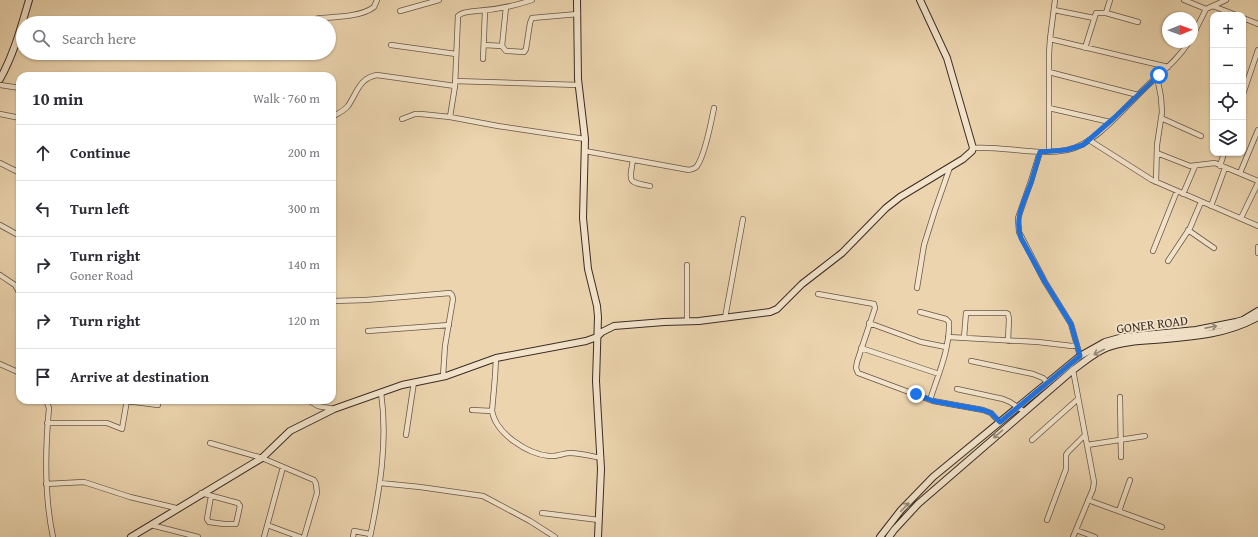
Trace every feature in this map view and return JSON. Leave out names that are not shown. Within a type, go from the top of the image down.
[{"type":"street","points":[[25,16],[29,0]]},
{"type":"street","points":[[336,17],[364,12],[374,7],[376,0]]},
{"type":"street","points":[[400,11],[439,0]]},
{"type":"street","points":[[450,117],[455,84],[458,16],[465,12],[506,8],[532,0]]},
{"type":"street","points":[[577,0],[579,85],[585,139],[583,218],[588,269],[597,306],[596,381],[601,458],[598,537]]},
{"type":"street","points":[[131,537],[176,508],[262,458],[290,431],[334,409],[381,392],[414,382],[443,376],[496,358],[586,341],[597,337],[602,332],[614,326],[687,322],[726,318],[770,312],[777,309],[802,284],[842,253],[886,208],[900,197],[972,152],[973,148],[947,58],[920,0]]},
{"type":"street","points":[[1049,152],[1050,39],[1055,0]]},
{"type":"street","points":[[1106,13],[1110,0]]},
{"type":"street","points":[[1184,0],[1206,9]]},
{"type":"street","points":[[1198,25],[1206,9],[1226,0]]},
{"type":"street","points":[[1213,6],[1228,12]]},
{"type":"street","points":[[506,8],[502,46],[506,51],[524,52],[526,49],[532,18],[578,14]]},
{"type":"street","points":[[1054,10],[1094,18]]},
{"type":"street","points":[[483,58],[485,11]]},
{"type":"street","points":[[1086,48],[1096,13],[1106,13],[1138,22]]},
{"type":"street","points":[[1246,19],[1258,24]]},
{"type":"street","points":[[1050,39],[1168,67]]},
{"type":"street","points":[[0,79],[16,45]]},
{"type":"street","points":[[391,45],[456,54]]},
{"type":"street","points":[[484,45],[502,46]]},
{"type":"street","points":[[973,148],[1040,152],[1076,148],[1089,140],[1110,122],[1168,67],[1185,48]]},
{"type":"street","points":[[1246,85],[1258,50]]},
{"type":"street","points":[[1049,72],[1138,95]]},
{"type":"street","points":[[336,115],[345,109],[363,81],[377,75],[455,84],[579,85]]},
{"type":"street","points":[[1156,182],[1157,153],[1161,118],[1161,97],[1157,77]]},
{"type":"street","points":[[0,85],[16,87]]},
{"type":"street","points":[[585,151],[689,170],[694,169],[698,165],[706,142],[714,108]]},
{"type":"street","points":[[1049,108],[1110,122]]},
{"type":"street","points":[[0,114],[16,117]]},
{"type":"street","points":[[402,119],[415,114],[450,117],[585,139]]},
{"type":"street","points":[[1161,118],[1201,136]]},
{"type":"street","points":[[1240,173],[1258,130]]},
{"type":"street","points":[[1089,140],[1156,182],[1258,226]]},
{"type":"street","points":[[1040,152],[1032,181],[1018,218],[1019,232],[1045,282],[1071,324],[1082,363]]},
{"type":"street","points":[[1157,153],[1190,166],[1215,163],[1258,182],[1240,218]]},
{"type":"street","points":[[1211,206],[1223,167],[1224,156]]},
{"type":"street","points":[[633,160],[630,176],[632,181],[634,183],[650,186]]},
{"type":"street","points":[[0,163],[16,172]]},
{"type":"street","points":[[1183,194],[1195,166]]},
{"type":"street","points":[[917,288],[924,245],[950,167]]},
{"type":"street","points":[[1153,251],[1177,191]]},
{"type":"street","points":[[1168,261],[1188,230],[1201,202]]},
{"type":"street","points":[[726,318],[743,219]]},
{"type":"street","points":[[0,225],[16,234]]},
{"type":"street","points":[[1188,230],[1214,248]]},
{"type":"street","points":[[1258,247],[1258,253]]},
{"type":"street","points":[[687,266],[687,322]]},
{"type":"street","points":[[2,276],[16,288]]},
{"type":"street","points":[[336,300],[366,300],[450,292],[453,299],[443,376]]},
{"type":"street","points":[[818,294],[874,304],[875,308],[861,348],[856,368],[858,373],[930,400],[983,410],[991,413],[1000,422]]},
{"type":"street","name":"GONER ROAD","points":[[889,537],[918,504],[1025,412],[1071,367],[1080,356],[1105,342],[1123,337],[1202,329],[1240,321],[1258,311]]},
{"type":"street","points":[[920,312],[946,319],[948,322],[948,337],[942,367],[930,400]]},
{"type":"street","points":[[964,338],[966,314],[1006,313],[1008,314],[1009,319],[1008,341]]},
{"type":"street","name":"GONER ROAD","points":[[880,537],[901,510],[933,477],[1048,383],[1071,367],[1082,363],[1092,355],[1106,348],[1124,343],[1195,336],[1232,330],[1258,317]]},
{"type":"street","points":[[869,323],[921,342],[946,347]]},
{"type":"street","points":[[368,331],[449,325]]},
{"type":"street","points":[[948,337],[1038,342],[1072,346],[1077,345]]},
{"type":"street","points":[[861,348],[939,374]]},
{"type":"street","points":[[496,358],[492,411],[493,417],[506,435],[532,451],[549,456],[571,453],[601,458]]},
{"type":"street","points":[[971,361],[1033,374],[1043,378],[1048,383]]},
{"type":"street","points":[[0,364],[16,371]]},
{"type":"street","points":[[1071,367],[1094,482],[1093,489],[1073,537]]},
{"type":"street","points":[[406,435],[414,382]]},
{"type":"street","points":[[957,389],[1003,399],[1019,407],[1025,412]]},
{"type":"street","points":[[353,537],[354,531],[370,535],[380,483],[383,448],[381,392]]},
{"type":"street","points":[[1120,397],[1120,457]]},
{"type":"street","points":[[1032,440],[1078,399]]},
{"type":"street","points":[[48,404],[46,484],[47,508],[53,537]]},
{"type":"street","points":[[47,423],[107,423],[122,429],[126,404]]},
{"type":"street","points":[[315,404],[334,409]]},
{"type":"street","points":[[472,410],[492,411]]},
{"type":"street","points":[[1047,520],[1066,469],[1066,455],[1085,435]]},
{"type":"street","points":[[1087,446],[1144,436]]},
{"type":"street","points":[[210,443],[262,458],[314,480],[316,484],[316,493],[304,537]]},
{"type":"street","points":[[264,537],[266,525],[283,467]]},
{"type":"street","points":[[933,477],[940,485]]},
{"type":"street","points":[[1119,511],[1130,480]]},
{"type":"street","points":[[46,484],[84,482],[130,497],[176,508]]},
{"type":"street","points":[[380,483],[433,488],[483,496],[530,521],[555,537]]},
{"type":"street","points":[[201,493],[238,503],[240,506],[236,524],[209,522],[207,519],[211,496]]},
{"type":"street","points":[[1088,500],[1162,527]]},
{"type":"street","points":[[542,513],[599,520]]},
{"type":"street","points":[[151,525],[198,537]]},
{"type":"street","points":[[266,525],[300,537]]},
{"type":"street","points":[[1076,530],[1095,537]]},
{"type":"route","points":[[916,394],[933,401],[983,410],[994,415],[1000,422],[1080,356],[1066,312],[1045,282],[1021,238],[1018,218],[1032,181],[1040,152],[1066,150],[1083,145],[1099,132],[1159,75]]}]
